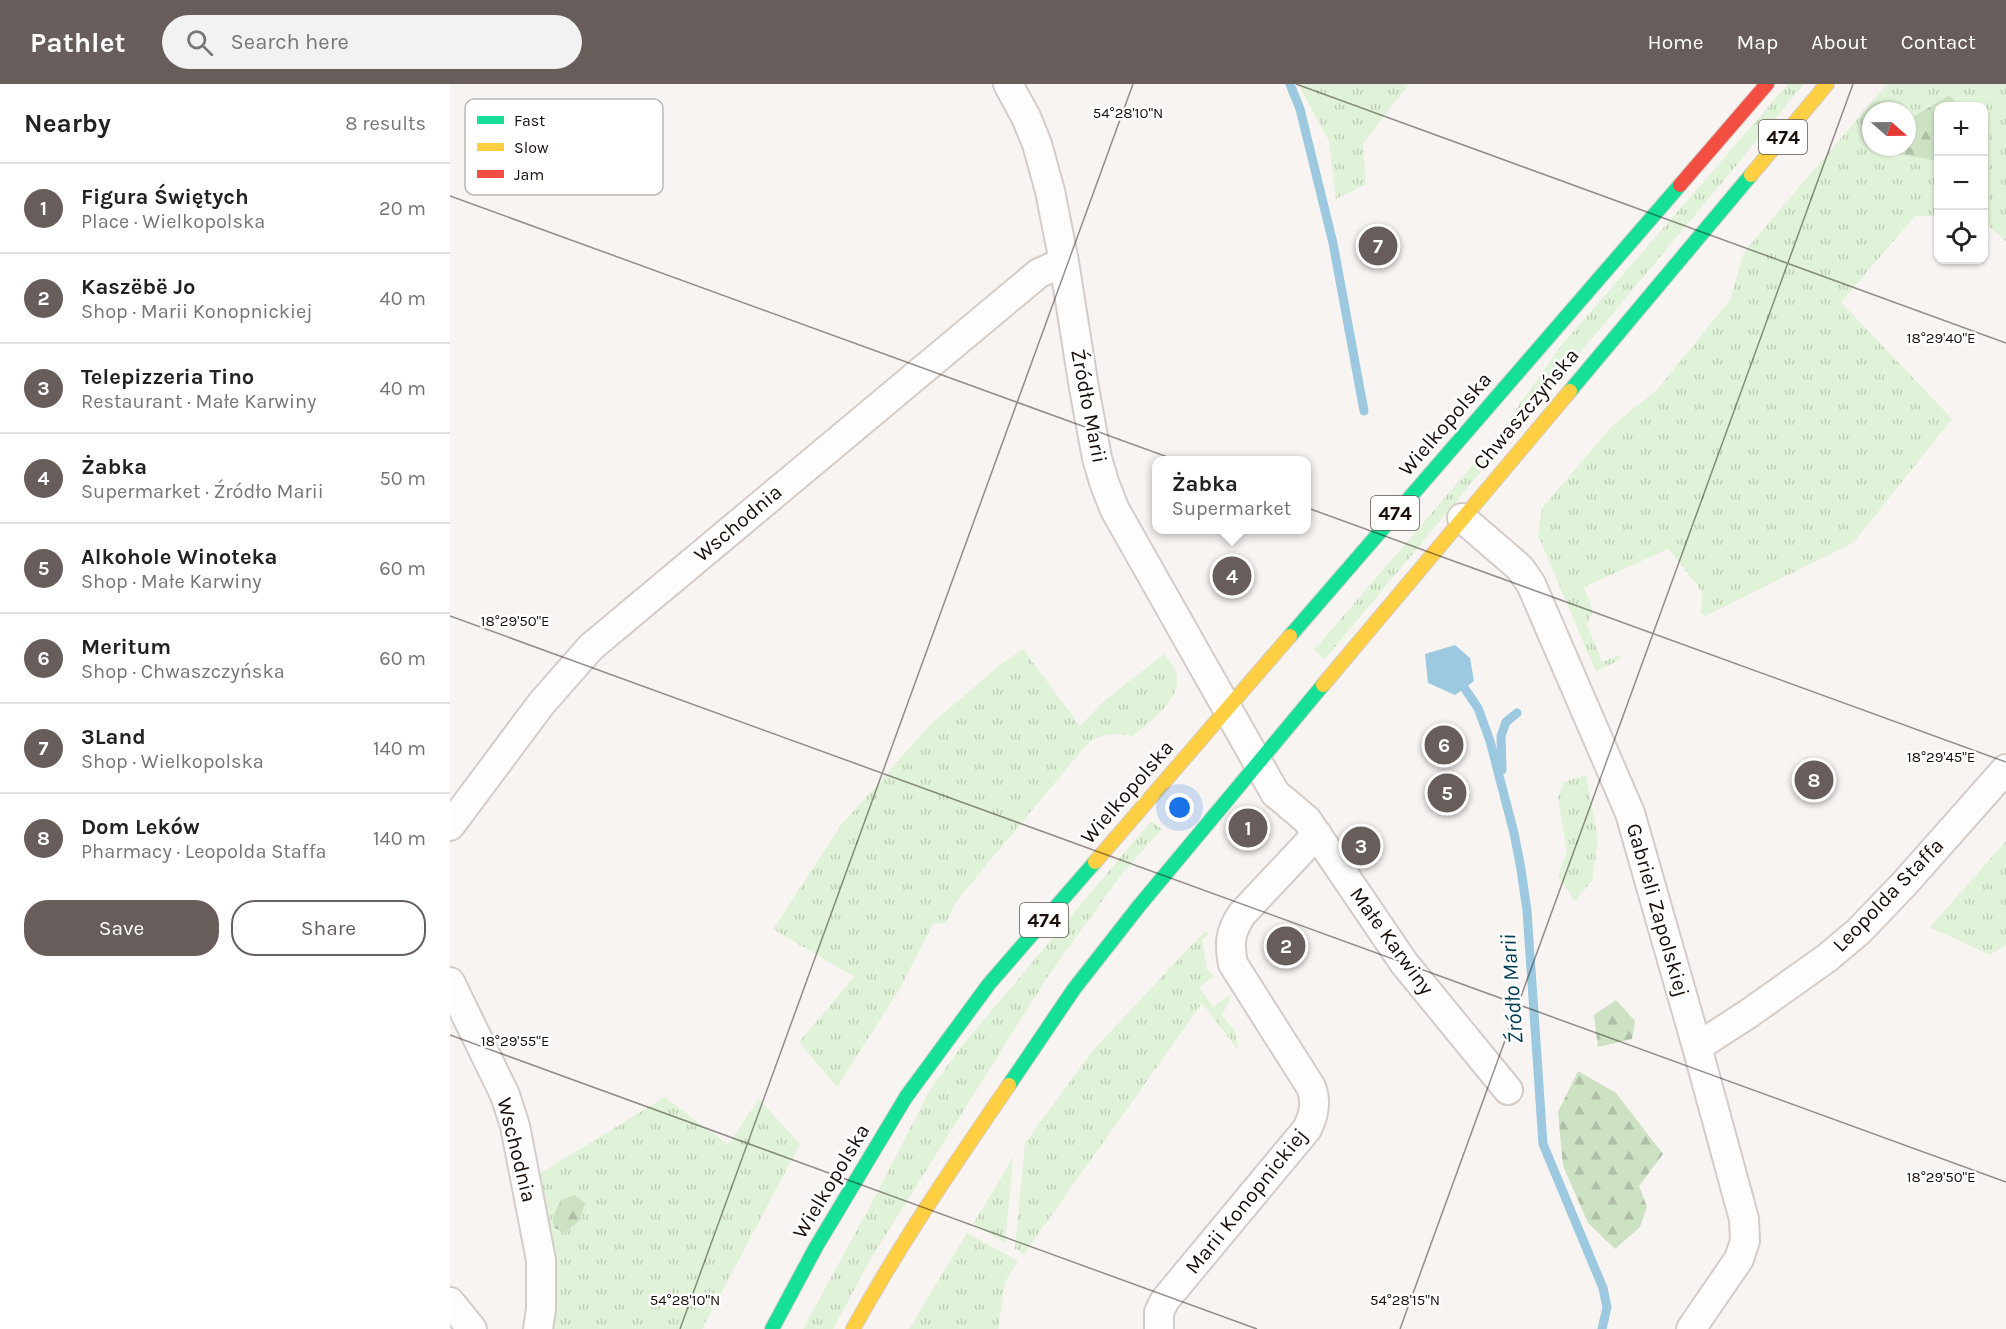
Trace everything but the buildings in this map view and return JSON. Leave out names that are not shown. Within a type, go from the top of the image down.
[{"type":"main road","name":"Chwaszczyńska","points":[[1564,318],[1767,84]]},
{"type":"main road","name":"Chwaszczyńska","points":[[1258,762],[1827,84]]},
{"type":"main road","name":"Wielkopolska","points":[[772,1329],[816,1247],[906,1097],[989,984],[1564,318]]},
{"type":"main road","name":"474","points":[[853,1329],[881,1278],[925,1208],[1074,989],[1258,762]]},
{"type":"street","name":"Źródło Marii","points":[[1008,84],[1026,117],[1037,144],[1050,191],[1097,458],[1105,485],[1115,510],[1258,762]]},
{"type":"street","name":"Wschodnia","points":[[450,826],[541,704],[591,647],[1038,273],[1064,262]]},
{"type":"street","name":"Gabrieli Zapolskiej","points":[[1462,518],[1520,568],[1531,584],[1630,813],[1697,1047],[1744,1219],[1745,1241],[1739,1259],[1691,1329]]},
{"type":"street","name":"Małe Karwiny","points":[[1258,762],[1275,793],[1307,820],[1404,963],[1508,1090]]},
{"type":"street","name":"Leopolda Staffa","points":[[1697,1047],[1827,958],[1859,931],[1905,883],[2006,769]]},
{"type":"street","name":"Marii Konopnickiej","points":[[1159,1329],[1159,1312],[1165,1300],[1307,1129],[1313,1117],[1315,1096],[1311,1087],[1233,964],[1230,950],[1232,928],[1242,914],[1317,834]]},
{"type":"street","name":"Wschodnia","points":[[450,982],[505,1095],[515,1126],[541,1260],[542,1309],[538,1329]]},
{"type":"street","points":[[450,1302],[472,1329]]},
{"type":"green space","points":[[1298,84],[1409,84],[1363,144],[1366,184],[1336,199],[1329,141]]},
{"type":"green space","points":[[1788,84],[1804,84],[1325,659],[1314,650],[1496,438],[1561,346]]},
{"type":"green space","points":[[1887,84],[2006,84],[2006,241],[1988,225],[1988,102],[1934,102],[1934,216],[1915,216],[1841,302],[1952,419],[1853,543],[1705,616],[1701,613],[1702,594],[1698,586],[1668,549],[1584,587],[1593,611],[1587,624],[1602,662],[1619,655],[1621,659],[1596,672],[1538,535],[1542,508],[1613,425],[1656,391],[1730,300],[1744,252],[1862,113],[1862,156],[1916,156],[1916,102],[1872,102]]},
{"type":"green space","points":[[1949,95],[1956,102],[1938,102]]},
{"type":"green space","points":[[1934,104],[1934,160],[1911,156],[1916,156],[1916,115]]},
{"type":"green space","points":[[1023,649],[1080,726],[1103,702],[1164,654],[1175,670],[1177,680],[1175,690],[1171,699],[1157,716],[1133,736],[1108,735],[1087,744],[955,903],[946,923],[933,924],[899,990],[837,1087],[799,1042],[854,977],[773,929],[842,824],[930,725],[1000,665]]},
{"type":"green space","points":[[1586,775],[1598,840],[1592,881],[1575,901],[1558,876],[1567,851],[1558,798],[1564,782]]},
{"type":"green space","points":[[1151,821],[1162,829],[1121,875],[1048,976],[870,1260],[833,1329],[803,1329],[930,1090],[961,1047]]},
{"type":"green space","points":[[2006,841],[2006,945],[1990,955],[1930,927]]},
{"type":"green space","points":[[1205,931],[1209,934],[1202,940],[1207,970],[1214,976],[1199,987],[1213,1007],[1232,994],[1222,1016],[1235,1031],[1238,1050],[1202,1003],[1024,1254],[1015,1249],[1025,1143],[1094,1049]]},
{"type":"green space","points":[[1616,1000],[1635,1021],[1632,1039],[1598,1047],[1594,1015]]},
{"type":"green space","points":[[1578,1071],[1616,1093],[1663,1154],[1639,1186],[1647,1207],[1640,1227],[1615,1249],[1588,1223],[1563,1166],[1558,1112]]},
{"type":"green space","points":[[665,1097],[728,1145],[759,1099],[800,1144],[702,1329],[554,1329],[557,1291],[553,1244],[539,1174]]},
{"type":"green space","points":[[1013,1158],[1005,1243],[973,1224]]},
{"type":"green space","points":[[575,1195],[585,1203],[579,1221],[566,1232],[554,1228],[553,1217],[561,1200]]},
{"type":"green space","points":[[967,1233],[1018,1261],[1005,1282],[998,1329],[909,1329]]},
{"type":"water","points":[[1455,645],[1470,658],[1474,681],[1455,695],[1428,683],[1425,654]]},
{"type":"waterway","name":"Źródło Marii","points":[[1290,84],[1300,109],[1333,243],[1364,411]]},
{"type":"waterway","name":"Źródło Marii","points":[[1459,680],[1478,708],[1490,741],[1514,833],[1527,911],[1543,1144],[1603,1288],[1607,1307],[1602,1329]]},
{"type":"waterway","points":[[1502,770],[1501,736],[1506,722],[1517,713]]},
{"type":"traffic: fast","points":[[1570,391],[1751,175]]},
{"type":"traffic: fast","points":[[1290,636],[1680,185]]},
{"type":"traffic: fast","points":[[1009,1085],[1074,989],[1139,906],[1323,685]]},
{"type":"traffic: fast","points":[[772,1329],[816,1247],[906,1097],[989,984],[1095,862]]},
{"type":"traffic: slow","points":[[1751,175],[1827,84]]},
{"type":"traffic: slow","points":[[1323,685],[1570,391]]},
{"type":"traffic: slow","points":[[1095,862],[1290,636]]},
{"type":"traffic: slow","points":[[853,1329],[909,1236],[1009,1085]]},
{"type":"traffic: jam","points":[[1680,185],[1767,84]]},
{"type":"place","name":"3Land","points":[[1378,246]]},
{"type":"place","name":"Żabka","points":[[1232,576]]},
{"type":"place","name":"Meritum","points":[[1444,745]]},
{"type":"place","name":"Dom Leków","points":[[1814,780]]},
{"type":"place","name":"Alkohole Winoteka","points":[[1447,793]]},
{"type":"place","name":"Figura Świętych","points":[[1248,828]]},
{"type":"place","name":"Telepizzeria Tino","points":[[1361,846]]},
{"type":"place","name":"Kaszëbë Jo","points":[[1286,946]]}]
